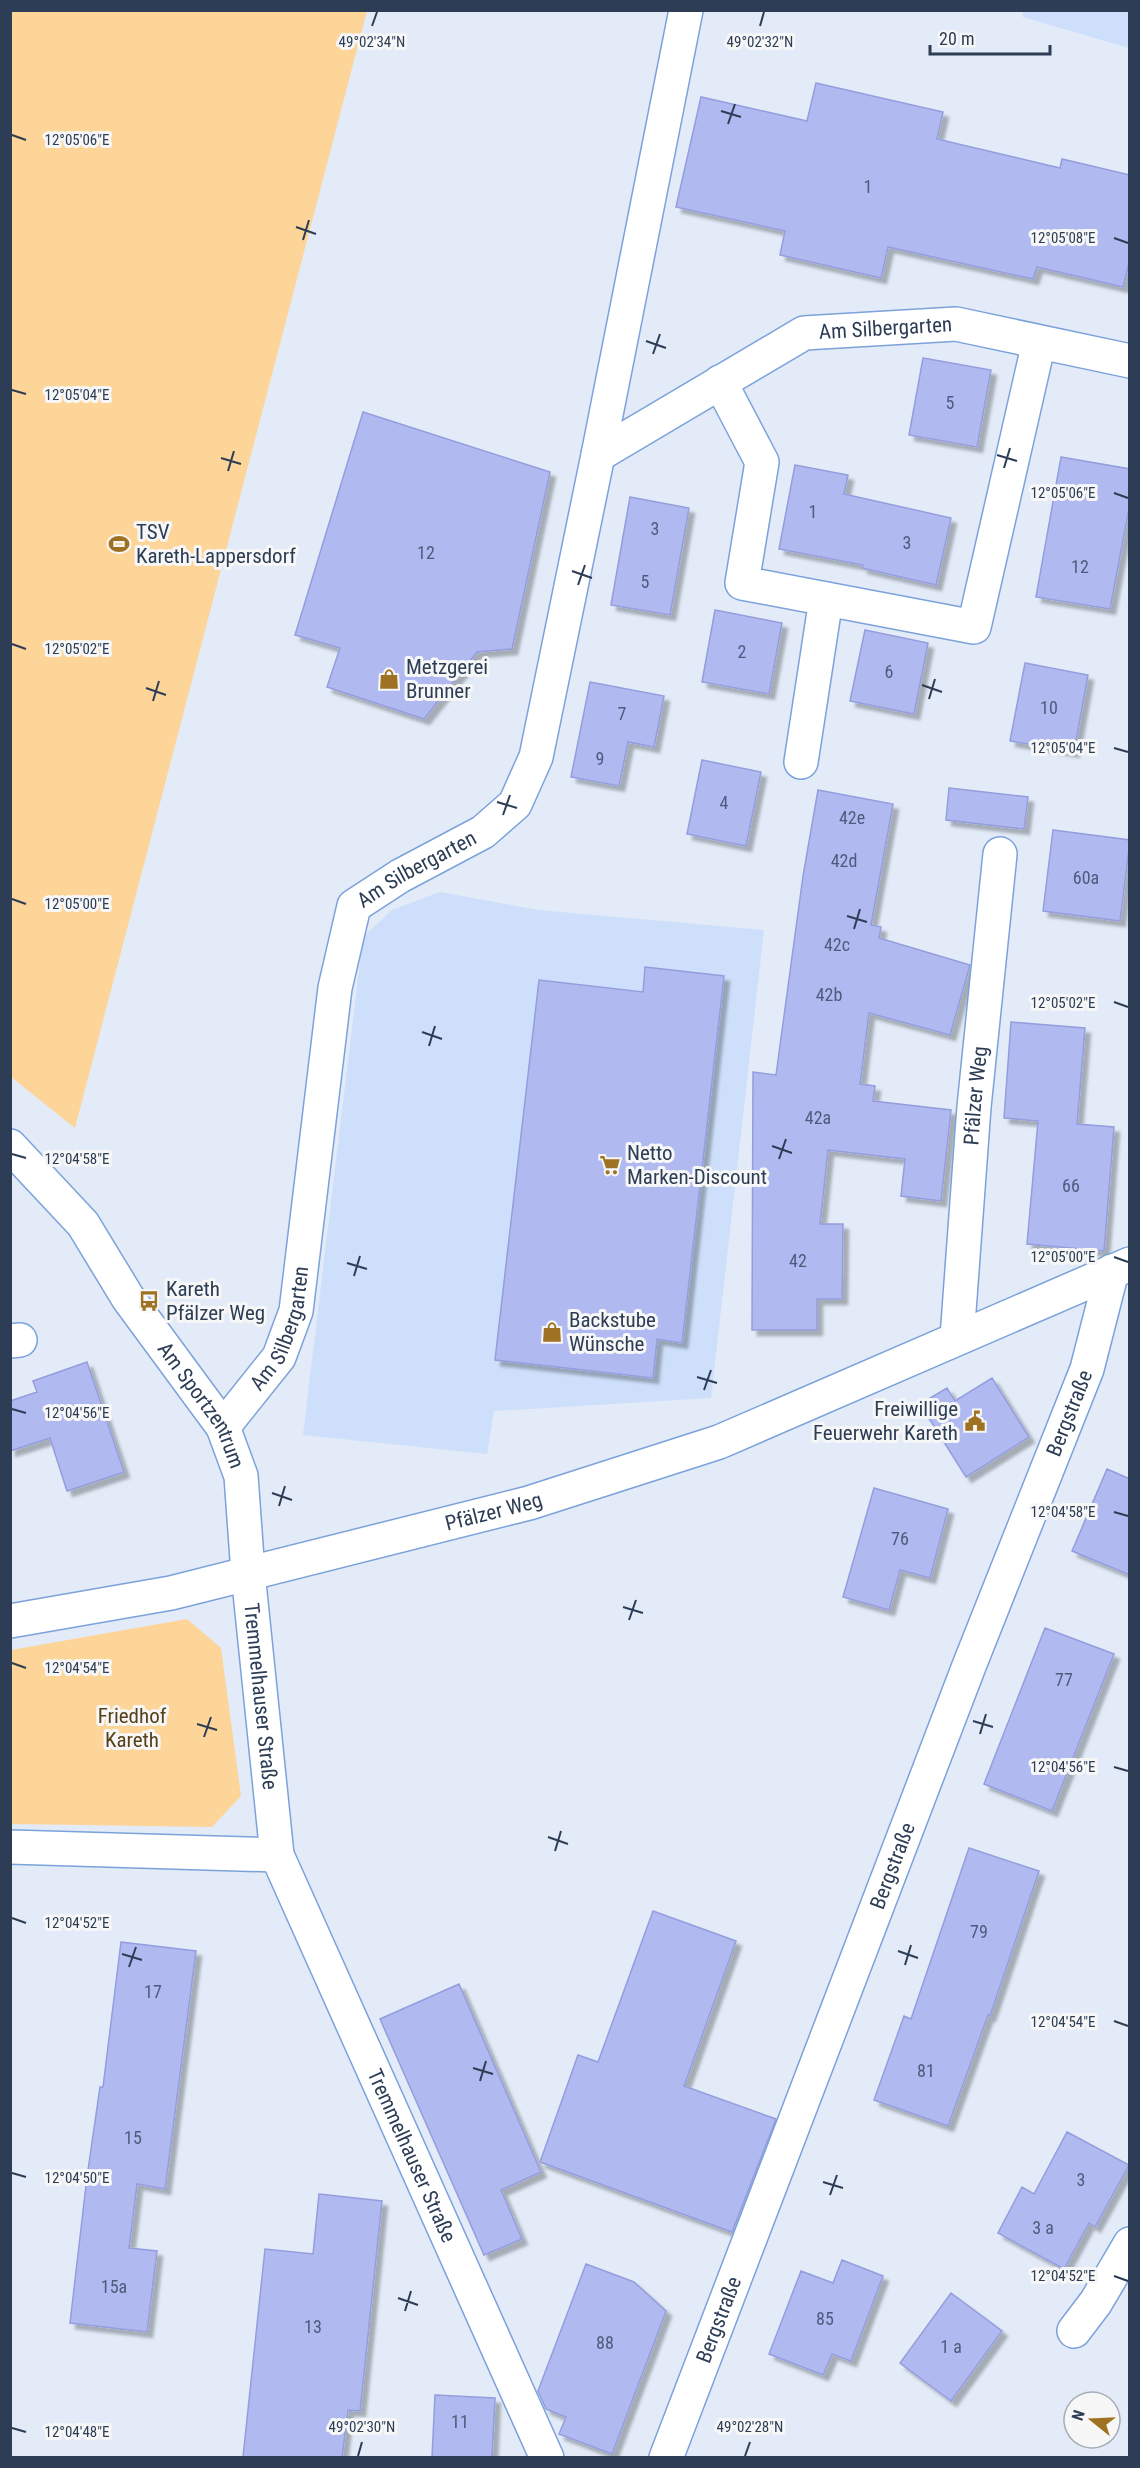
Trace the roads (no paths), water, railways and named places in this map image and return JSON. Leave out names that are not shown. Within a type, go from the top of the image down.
[{"type":"street","name":"Am Silbergarten","points":[[223,1427],[279,1357],[296,1311],[335,988],[354,906],[400,876],[483,832],[515,804],[536,757],[686,10]]},
{"type":"street","name":"Am Silbergarten","points":[[598,455],[804,333],[956,324],[1130,361]]},
{"type":"street","points":[[720,382],[762,462],[742,583],[974,627],[1039,342]]},
{"type":"street","points":[[801,762],[826,598]]},
{"type":"street","name":"Pfälzer Weg","points":[[957,1338],[974,1107],[1000,854]]},
{"type":"street","name":"Am Sportzentrum","points":[[10,1146],[83,1224],[128,1298],[223,1427],[241,1476],[248,1573]]},
{"type":"street","name":"Pfälzer Weg","points":[[10,1621],[171,1593],[529,1503],[719,1442],[1121,1267]]},
{"type":"street","name":"Bergstraße","points":[[666,2457],[961,1689],[1087,1369],[1121,1267]]},
{"type":"street","name":"Tremmelhauser Straße","points":[[248,1573],[277,1855],[547,2457]]},
{"type":"street","points":[[10,1847],[277,1855]]},
{"type":"street","points":[[1074,2331],[1096,2302],[1130,2244]]},
{"type":"place","name":"TSV Kareth-Lappersdorf","points":[[119,544]]},
{"type":"place","name":"Metzgerei Brunner","points":[[389,679]]},
{"type":"place","name":"Netto Marken-Discount","points":[[610,1165]]},
{"type":"place","name":"Kareth Pfälzer Weg","points":[[149,1301]]},
{"type":"place","name":"Backstube Wünsche","points":[[552,1332]]},
{"type":"place","name":"Freiwillige Feuerwehr Kareth","points":[[975,1421]]},
{"type":"park label","name":"Friedhof Kareth","points":[[132,1728]]}]
